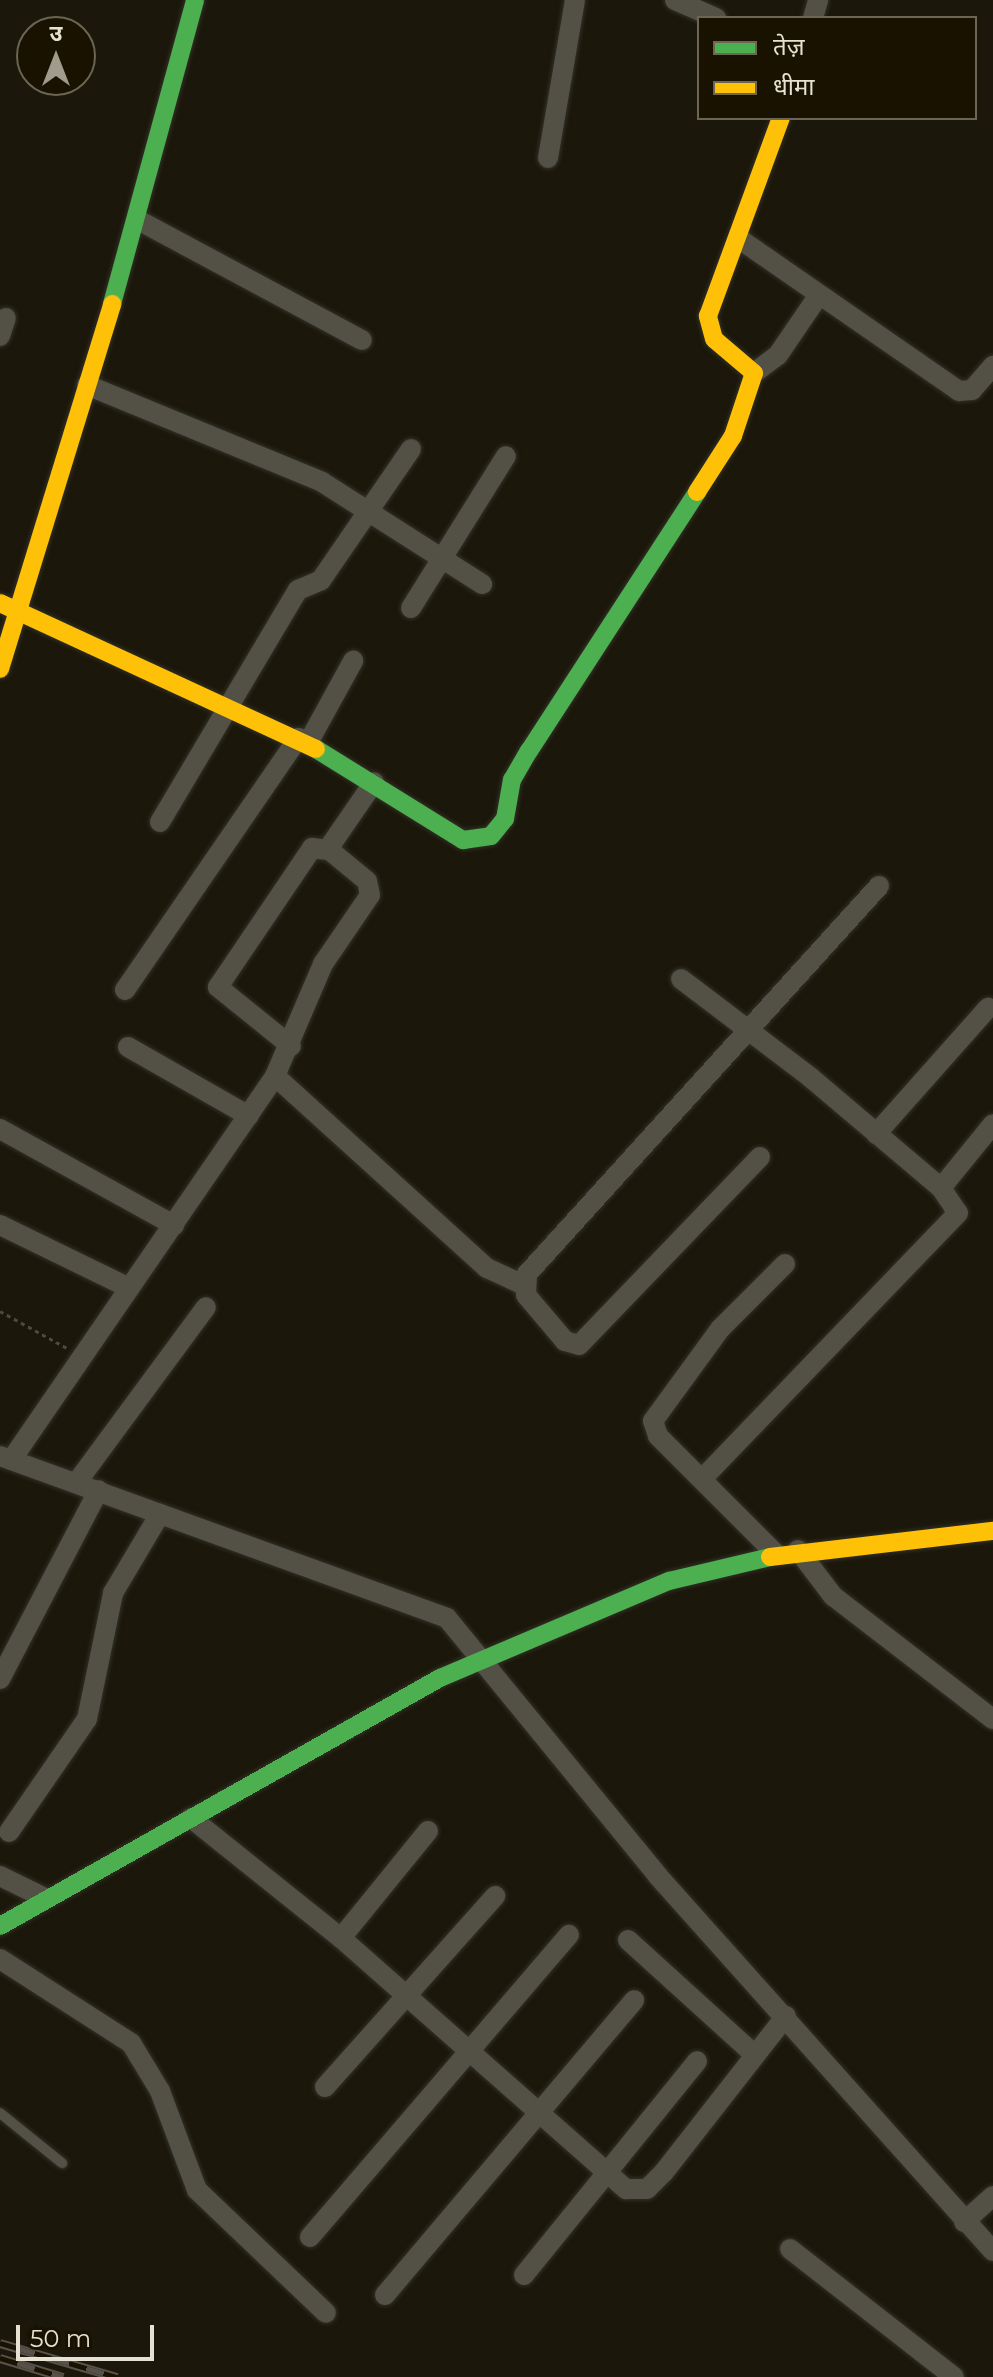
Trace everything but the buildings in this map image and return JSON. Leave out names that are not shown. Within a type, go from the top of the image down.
[{"type":"street","points":[[0,669],[138,220],[195,0]]},
{"type":"street","points":[[548,158],[575,0]]},
{"type":"street","points":[[675,0],[711,16]]},
{"type":"street","points":[[754,373],[707,325],[780,120]]},
{"type":"street","points":[[138,220],[362,340]]},
{"type":"street","points":[[738,238],[959,391],[972,390],[993,366]]},
{"type":"street","points":[[0,603],[232,704],[303,740],[463,840],[500,828],[529,751],[720,464],[754,373],[778,355],[819,295]]},
{"type":"street","points":[[87,385],[292,467],[368,510],[482,584]]},
{"type":"street","points":[[160,822],[298,590],[321,580],[411,449]]},
{"type":"street","points":[[411,608],[506,456]]},
{"type":"street","points":[[125,990],[303,740],[353,661]]},
{"type":"street","points":[[328,850],[374,782]]},
{"type":"street","points":[[291,1046],[218,987],[312,848],[328,850],[370,892],[323,964],[291,1046],[249,1116],[174,1225],[6,1458],[436,1612],[482,1656],[641,1857],[993,2251]]},
{"type":"street","points":[[522,1284],[879,886]]},
{"type":"street","points":[[681,979],[876,1134],[941,1188],[958,1209],[956,1222],[702,1479]]},
{"type":"street","points":[[876,1134],[988,1008]]},
{"type":"street","points":[[128,1047],[249,1116]]},
{"type":"street","points":[[275,1076],[487,1268],[522,1284],[565,1341],[579,1345],[760,1157]]},
{"type":"street","points":[[941,1188],[993,1124]]},
{"type":"street","points":[[0,1129],[174,1225]]},
{"type":"street","points":[[0,1225],[127,1287]]},
{"type":"street","points":[[776,1554],[658,1436],[655,1414],[720,1329],[785,1264]]},
{"type":"street","points":[[77,1482],[206,1307]]},
{"type":"street","points":[[0,1679],[99,1490]]},
{"type":"street","points":[[9,1832],[87,1719],[113,1593],[160,1514]]},
{"type":"street","points":[[0,1926],[45,1898],[482,1656],[669,1581],[798,1550],[993,1531]]},
{"type":"street","points":[[798,1550],[833,1596],[993,1719]]},
{"type":"street","points":[[191,1818],[341,1938],[543,2112],[608,2174],[631,2190],[651,2185],[786,2016]]},
{"type":"street","points":[[341,1938],[428,1831]]},
{"type":"street","points":[[0,1876],[45,1898]]},
{"type":"street","points":[[325,2087],[495,1896]]},
{"type":"street","points":[[310,2237],[569,1935]]},
{"type":"street","points":[[628,1940],[755,2055]]},
{"type":"street","points":[[0,1959],[131,2043],[160,2091],[197,2190],[326,2313]]},
{"type":"street","points":[[385,2295],[543,2112],[634,2000]]},
{"type":"street","points":[[524,2275],[697,2061]]},
{"type":"street","points":[[964,2222],[993,2196]]},
{"type":"street","points":[[790,2249],[954,2377]]},
{"type":"lane","points":[[0,2113],[62,2163]]},
{"type":"path","points":[[0,1311],[81,1356]]},
{"type":"railway","points":[[0,2343],[117,2377]]},
{"type":"railway","points":[[0,2358],[63,2377]]},
{"type":"traffic: fast","points":[[112,304],[195,0]]},
{"type":"traffic: fast","points":[[316,749],[463,840],[491,836],[505,819],[512,780],[529,751],[697,492]]},
{"type":"traffic: fast","points":[[0,1926],[440,1678],[669,1581],[770,1557]]},
{"type":"traffic: slow","points":[[697,492],[733,436],[754,373],[714,339],[708,316],[780,120]]},
{"type":"traffic: slow","points":[[0,669],[112,304]]},
{"type":"traffic: slow","points":[[0,603],[316,749]]},
{"type":"traffic: slow","points":[[770,1557],[993,1531]]}]
